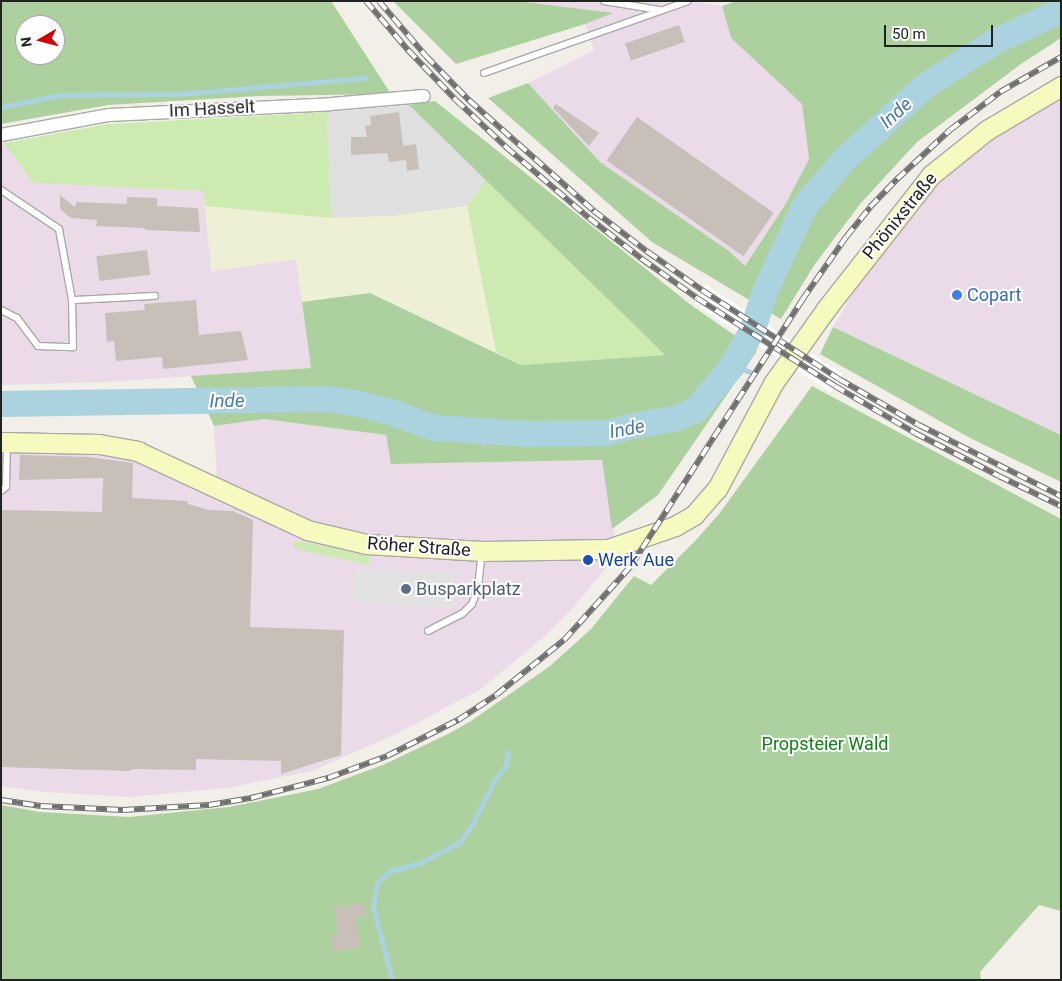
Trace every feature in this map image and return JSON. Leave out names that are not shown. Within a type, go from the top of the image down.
[{"type":"main road","name":"Phönixstraße","points":[[774,382],[826,309],[932,175],[987,130],[1061,86]]},
{"type":"main road","name":"Röher Straße","points":[[4,442],[116,446],[160,460],[273,515],[330,536],[388,546],[482,551],[608,548],[675,526],[694,515],[717,489],[774,382]]},
{"type":"street","name":"Im Hasselt","points":[[1,135],[109,115],[331,104],[424,96]]},
{"type":"lane","points":[[604,1],[660,10]]},
{"type":"lane","points":[[484,73],[688,1]]},
{"type":"lane","points":[[1,190],[59,229],[72,300],[73,347],[38,346],[17,318],[1,310]]},
{"type":"lane","points":[[72,300],[155,296]]},
{"type":"lane","points":[[1,491],[6,487],[4,442]]},
{"type":"lane","points":[[428,631],[462,614],[472,604],[478,588],[482,551]]},
{"type":"shaded area","points":[[518,1],[691,1],[722,6],[731,38],[802,104],[809,159],[785,205],[745,266],[729,251],[600,162],[528,83],[594,50],[585,24],[611,13]]},
{"type":"shaded area","name":"Copart","points":[[1061,96],[1061,435],[833,327],[871,263],[940,183],[989,138]]},
{"type":"shaded area","points":[[409,105],[486,180],[467,206],[394,216],[331,218],[327,112]]},
{"type":"shaded area","points":[[1,143],[4,143],[33,183],[203,191],[212,271],[296,259],[311,368],[106,382],[1,385]]},
{"type":"shaded area","points":[[264,419],[386,435],[391,464],[602,460],[617,554],[573,608],[544,637],[481,689],[400,732],[312,771],[227,788],[130,797],[44,792],[1,786],[1,447],[99,448],[169,472],[218,501],[214,426]]},
{"type":"shaded area","name":"Busparkplatz","points":[[355,568],[458,573],[456,608],[353,603]]},
{"type":"green space","points":[[1,1],[331,1],[391,94],[259,96],[108,105],[1,124]]},
{"type":"green space","points":[[393,1],[518,1],[613,13],[585,24],[456,64]]},
{"type":"green space","points":[[736,1],[1061,1],[1061,38],[1021,64],[917,142],[861,203],[815,264],[781,319],[652,242],[488,98],[528,83],[600,162],[729,251],[745,266],[785,205],[809,159],[802,104],[731,38],[722,6]]},
{"type":"green space","points":[[435,101],[691,305],[757,351],[658,495],[612,529],[602,460],[391,464],[386,435],[264,419],[214,426],[191,376],[311,368],[302,302],[370,293],[521,365],[665,355],[409,105]]},
{"type":"green space","points":[[327,112],[331,218],[205,206],[203,191],[33,183],[4,143],[108,124]]},
{"type":"green space","points":[[486,180],[666,355],[521,365],[496,352],[467,206]]},
{"type":"green space","points":[[205,206],[331,218],[394,216],[467,206],[496,352],[370,293],[302,302],[296,259],[211,271]]},
{"type":"green space","points":[[833,327],[1061,435],[1061,482],[970,438],[820,354]]},
{"type":"green space","name":"Propsteier Wald","points":[[812,386],[1061,519],[1061,911],[1039,905],[980,972],[981,980],[1,980],[1,805],[40,812],[129,817],[229,807],[318,789],[385,764],[448,734],[471,721],[550,666],[591,629],[634,576],[651,585],[719,514]]},
{"type":"green space","points":[[295,540],[369,556],[369,565],[307,552],[293,547]]},
{"type":"pier","points":[[706,285],[843,374],[831,392],[694,303]]},
{"type":"building","points":[[679,25],[685,42],[631,61],[625,44]]},
{"type":"building","points":[[556,104],[599,133],[589,146],[553,108]]},
{"type":"building","points":[[399,112],[403,146],[416,144],[419,169],[407,171],[406,160],[389,162],[387,153],[351,155],[351,137],[367,137],[365,126],[371,125],[370,116]]},
{"type":"building","points":[[637,117],[774,213],[743,256],[607,160]]},
{"type":"building","points":[[60,195],[75,207],[76,202],[127,204],[127,197],[157,198],[157,206],[198,208],[200,232],[96,226],[97,220],[71,218],[60,209]]},
{"type":"building","points":[[147,250],[150,275],[99,281],[96,256]]},
{"type":"building","points":[[196,300],[199,335],[241,331],[248,360],[163,369],[162,357],[116,361],[114,341],[107,342],[105,313],[145,310],[144,304]]},
{"type":"building","points":[[20,455],[89,457],[133,463],[132,498],[187,501],[188,504],[209,510],[233,511],[253,520],[250,627],[344,630],[341,755],[281,774],[281,761],[196,759],[196,770],[133,769],[128,771],[1,767],[1,510],[102,512],[103,478],[19,480]]},
{"type":"building","points":[[364,903],[366,916],[356,917],[360,947],[333,952],[330,936],[338,935],[334,907]]},
{"type":"waterway","name":"Inde","points":[[1,404],[326,399],[356,403],[394,413],[434,428],[530,434],[607,433],[637,425],[674,419],[696,410],[733,365],[753,329],[766,289],[804,207],[844,160],[925,86],[996,41],[1061,11]]},
{"type":"waterway","points":[[1,107],[60,95],[179,94],[365,78]]},
{"type":"waterway","points":[[733,365],[750,372]]},
{"type":"waterway","points":[[485,431],[485,443]]},
{"type":"waterway","points":[[392,980],[373,907],[377,883],[390,871],[420,863],[460,842],[472,825],[494,781],[506,765],[508,753]]},
{"type":"railway","points":[[366,1],[408,50],[456,100],[506,147],[589,218],[642,259],[697,298],[835,386],[915,433],[1061,506]]},
{"type":"railway","points":[[379,1],[426,56],[469,100],[594,211],[648,252],[702,290],[839,379],[919,425],[1061,496]]},
{"type":"railway","points":[[1,800],[41,806],[123,810],[209,805],[251,798],[328,778],[387,756],[458,720],[496,695],[564,640],[630,567],[802,300],[846,237],[870,207],[950,130],[1000,92],[1061,57]]},
{"type":"place","name":"Copart","points":[[957,295]]},
{"type":"place","name":"Werk Aue","points":[[588,560]]},
{"type":"place","name":"Busparkplatz","points":[[406,589]]}]
